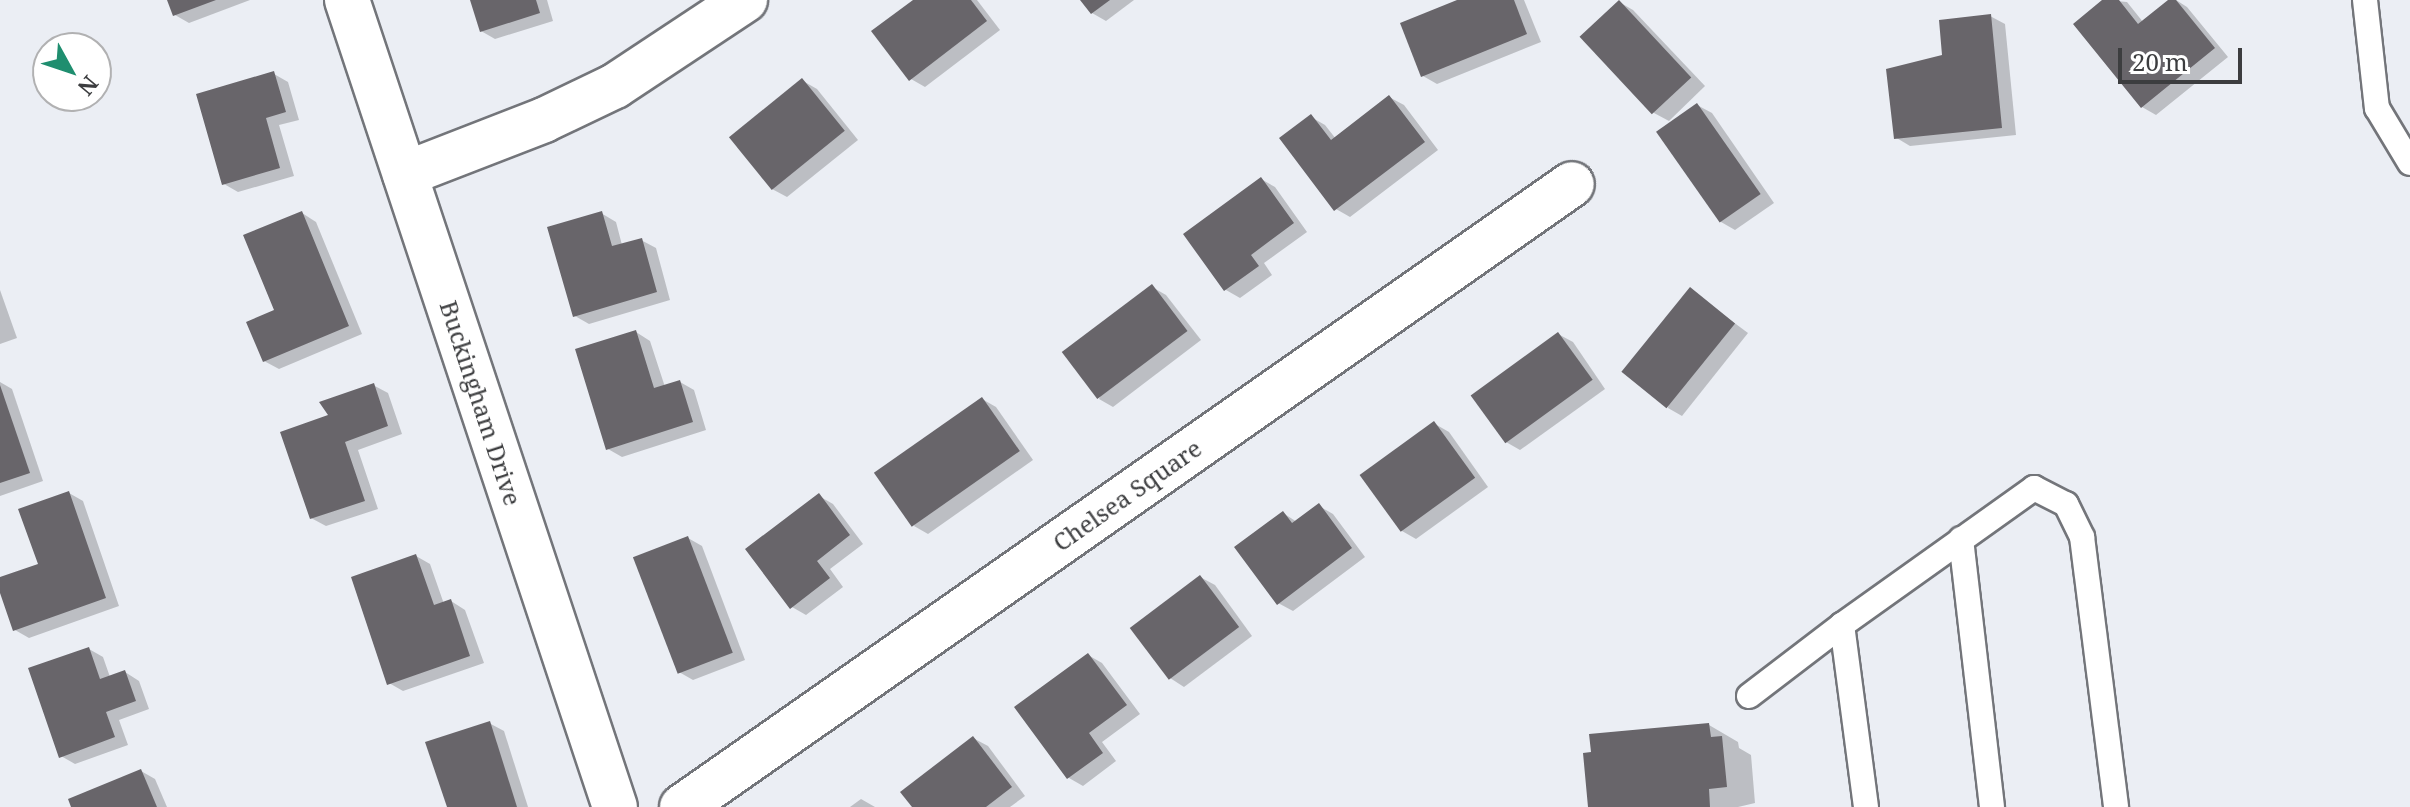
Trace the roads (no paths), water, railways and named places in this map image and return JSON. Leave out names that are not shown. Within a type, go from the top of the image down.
[{"type":"street","name":"Buckingham Drive","points":[[347,0],[615,807]]},
{"type":"street","points":[[405,174],[544,120],[615,86],[745,0]]},
{"type":"street","name":"Chelsea Square","points":[[682,807],[1572,184]]},
{"type":"lane","points":[[2365,0],[2377,108],[2410,163]]},
{"type":"lane","points":[[1749,696],[1842,625],[2034,488],[2066,504],[2082,537],[2116,807]]},
{"type":"lane","points":[[1961,539],[1992,807]]},
{"type":"lane","points":[[1842,625],[1866,807]]}]
